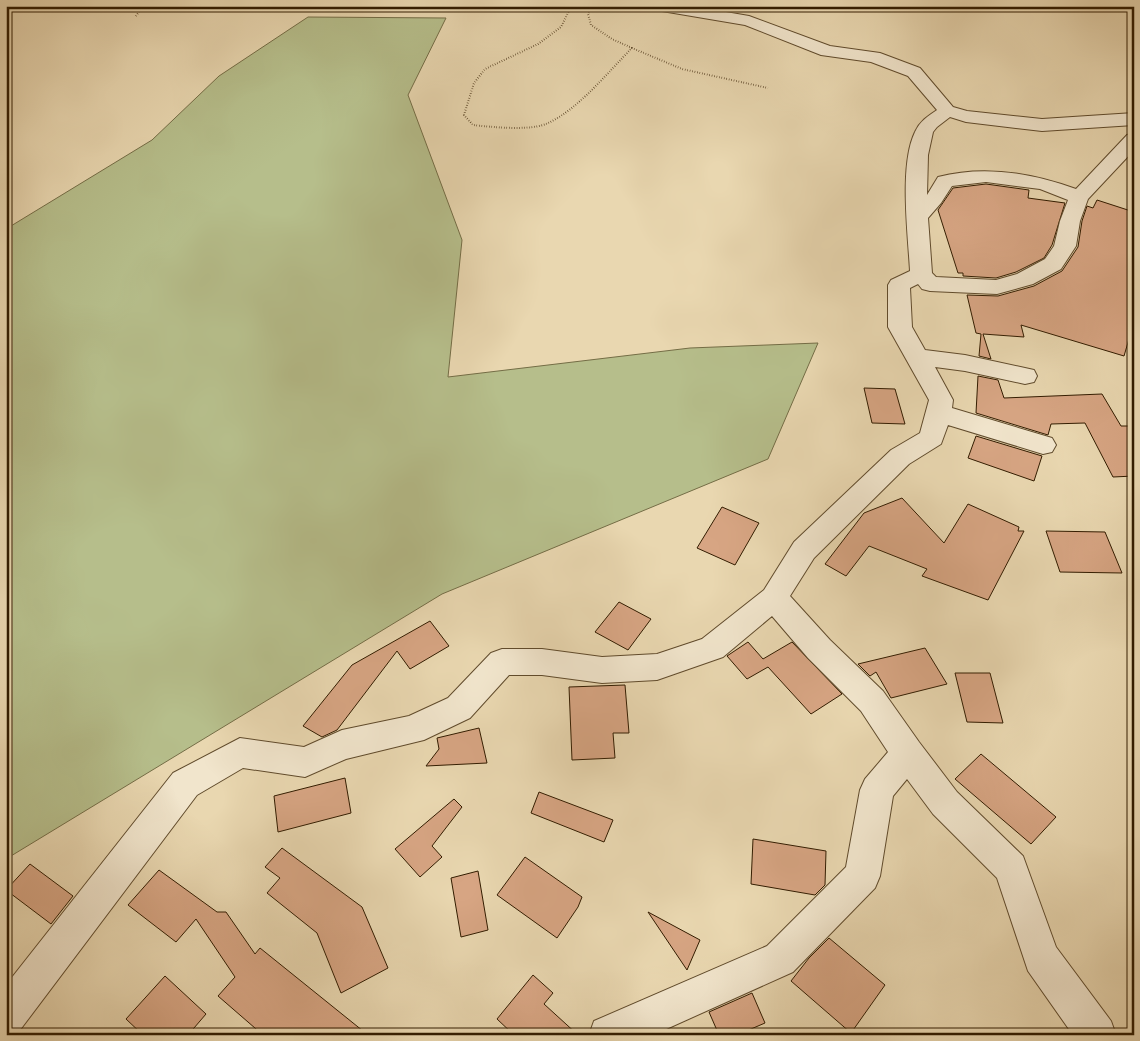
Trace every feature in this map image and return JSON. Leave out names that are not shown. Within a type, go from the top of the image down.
[{"type":"street","points":[[662,6],[749,21],[781,32],[808,46],[827,51],[874,57],[914,72],[947,111],[966,116],[1042,126],[1134,119]]},
{"type":"street","points":[[947,111],[927,126],[917,157],[916,202],[921,274],[930,284],[997,286],[1025,279],[1053,264],[1065,246],[1070,221],[1079,197],[1134,138]]},
{"type":"street","points":[[918,217],[934,199],[945,182],[986,176],[1044,184],[1079,197]]},
{"type":"street","points":[[6,1016],[185,784],[240,753],[305,762],[342,745],[413,730],[459,708],[502,662],[542,662],[602,670],[657,667],[712,648],[774,598],[804,550],[900,457],[932,438],[941,400],[900,327],[899,285],[921,274]]},
{"type":"street","points":[[918,357],[965,363],[1025,376]]},
{"type":"street","points":[[938,414],[1043,445]]},
{"type":"street","points":[[774,598],[819,649],[872,701],[907,753],[945,803],[1011,868],[1041,958],[1097,1035]]},
{"type":"street","points":[[608,1035],[780,959],[862,876],[877,790],[907,753]]},
{"type":"path","points":[[136,16],[143,6]]},
{"type":"path","points":[[334,6],[346,8],[363,6]]},
{"type":"path","points":[[566,6],[569,11],[561,26],[538,44],[485,69],[474,83],[464,115],[473,125],[483,127],[536,126],[546,124],[568,110],[632,48]]},
{"type":"path","points":[[593,6],[588,14],[591,25],[612,39],[682,69],[768,88]]},
{"type":"green space","points":[[308,17],[446,18],[408,95],[462,240],[448,377],[690,348],[818,343],[768,459],[442,594],[6,859],[6,229],[152,140],[219,76]]},
{"type":"building","points":[[986,184],[1029,190],[1028,198],[1065,203],[1052,245],[1044,258],[1016,272],[996,278],[963,276],[963,273],[958,273],[938,210],[953,188]]},
{"type":"building","points":[[1097,200],[1134,212],[1134,322],[1124,356],[1021,325],[1024,337],[983,334],[991,359],[979,356],[981,334],[976,333],[967,295],[998,296],[1034,286],[1062,271],[1078,247],[1082,221],[1087,206],[1093,208]]},
{"type":"building","points":[[978,376],[998,380],[1004,398],[1102,394],[1121,426],[1129,426],[1134,435],[1134,476],[1113,477],[1085,423],[1051,424],[1048,435],[976,413]]},
{"type":"building","points":[[864,388],[895,389],[905,424],[872,423]]},
{"type":"building","points":[[976,436],[1042,456],[1034,481],[968,458]]},
{"type":"building","points":[[902,498],[944,543],[968,504],[1019,527],[1018,531],[1024,531],[988,600],[922,576],[927,569],[869,546],[846,576],[825,564],[864,513]]},
{"type":"building","points":[[722,507],[759,523],[735,565],[697,548]]},
{"type":"building","points":[[1046,531],[1105,532],[1122,573],[1060,572]]},
{"type":"building","points":[[619,602],[651,619],[628,650],[595,632]]},
{"type":"building","points":[[430,621],[449,646],[410,669],[397,651],[337,730],[322,737],[303,726],[352,665]]},
{"type":"building","points":[[748,642],[763,659],[792,642],[842,694],[811,714],[768,667],[747,679],[727,656]]},
{"type":"building","points":[[925,648],[947,684],[891,698],[876,672],[870,676],[858,664]]},
{"type":"building","points":[[955,673],[990,673],[1003,723],[967,722]]},
{"type":"building","points":[[625,685],[629,733],[613,733],[615,758],[572,760],[569,687]]},
{"type":"building","points":[[479,728],[487,763],[426,766],[439,749],[437,738]]},
{"type":"building","points":[[981,754],[1056,817],[1031,844],[955,779]]},
{"type":"building","points":[[345,778],[351,813],[278,832],[274,796]]},
{"type":"building","points":[[539,792],[613,820],[604,842],[531,813]]},
{"type":"building","points":[[454,799],[462,807],[432,846],[442,857],[420,877],[395,849]]},
{"type":"building","points":[[753,839],[826,851],[825,885],[815,895],[751,884]]},
{"type":"building","points":[[282,848],[362,907],[388,968],[341,993],[317,933],[267,893],[280,878],[265,867]]},
{"type":"building","points":[[525,857],[582,897],[578,907],[557,938],[497,895]]},
{"type":"building","points":[[30,864],[73,896],[51,924],[6,890]]},
{"type":"building","points":[[159,870],[217,912],[226,912],[255,954],[260,948],[368,1035],[263,1035],[218,996],[235,977],[196,919],[176,942],[128,905]]},
{"type":"building","points":[[478,871],[488,930],[461,937],[451,878]]},
{"type":"building","points":[[648,912],[700,940],[687,970]]},
{"type":"building","points":[[829,938],[885,985],[851,1033],[791,981],[809,958]]},
{"type":"building","points":[[533,975],[553,993],[544,1004],[578,1035],[514,1035],[497,1019]]},
{"type":"building","points":[[165,976],[206,1014],[188,1035],[143,1035],[126,1019]]},
{"type":"building","points":[[752,993],[765,1023],[737,1035],[719,1035],[709,1012]]}]
